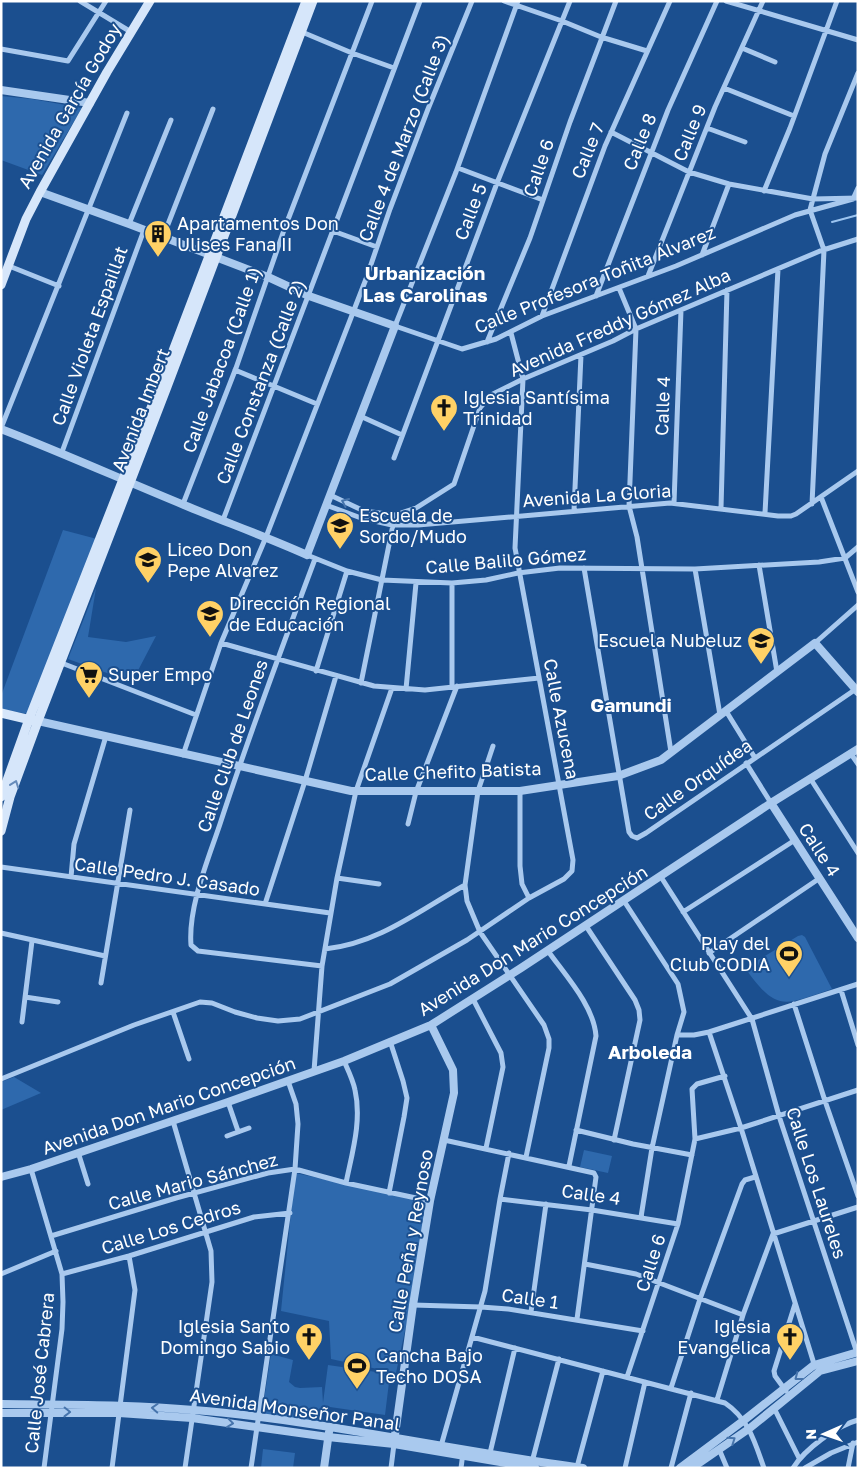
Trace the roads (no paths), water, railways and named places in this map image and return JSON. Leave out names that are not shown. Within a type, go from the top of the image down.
[{"type":"main road","name":"Avenida García Godoy","points":[[1,285],[26,219],[40,192],[150,1]]},
{"type":"main road","name":"Avenida Imbert","points":[[1,797],[57,661],[164,386],[267,113],[306,1]]},
{"type":"main road","name":"Avenida Imbert","points":[[267,113],[302,32],[313,1]]},
{"type":"main road","name":"Calle Chefito Batista","points":[[1,713],[33,720]]},
{"type":"main road","name":"Avenida Imbert","points":[[1,831],[33,720]]},
{"type":"street","points":[[80,1],[131,32]]},
{"type":"street","points":[[1,49],[68,61],[106,1]]},
{"type":"street","name":"Calle Jabacoa (Calle 1)","points":[[184,504],[372,1]]},
{"type":"street","name":"Calle Constanza (Calle 2)","points":[[223,520],[420,1]]},
{"type":"street","name":"Calle 4 de Marzo (Calle 3)","points":[[183,755],[221,643],[266,536],[353,311],[428,109],[472,1]]},
{"type":"street","points":[[504,1],[646,51]]},
{"type":"street","name":"Calle 5","points":[[394,458],[497,183],[570,1]]},
{"type":"street","name":"Calle 6","points":[[487,342],[530,238],[616,1]]},
{"type":"street","name":"Calle 7","points":[[542,316],[611,132],[670,1]]},
{"type":"street","name":"Calle 8","points":[[596,296],[668,110],[717,1]]},
{"type":"street","points":[[726,1],[858,40]]},
{"type":"street","name":"Calle 9","points":[[648,276],[706,128],[763,1]]},
{"type":"street","points":[[764,191],[837,1]]},
{"type":"street","points":[[311,557],[326,505],[458,168],[517,4]]},
{"type":"street","points":[[302,32],[352,54],[394,68]]},
{"type":"street","points":[[742,48],[775,62]]},
{"type":"street","points":[[812,504],[824,250],[810,210],[825,154],[858,73]]},
{"type":"street","points":[[724,88],[794,116]]},
{"type":"street","points":[[1,90],[90,103]]},
{"type":"street","points":[[163,237],[213,109]]},
{"type":"street","points":[[1,428],[127,113]]},
{"type":"street","points":[[129,224],[171,120]]},
{"type":"street","points":[[706,128],[745,142]]},
{"type":"street","points":[[611,132],[689,172],[729,184],[813,200],[855,199],[858,188]]},
{"type":"street","points":[[458,168],[543,200]]},
{"type":"street","points":[[702,256],[729,184]]},
{"type":"street","name":"Calle Profesora Toñita Álvarez","points":[[40,192],[163,237],[309,296],[462,348],[487,342],[511,333],[542,316],[702,256],[757,230],[810,210],[855,199]]},
{"type":"street","name":"Calle Violeta Espaillat","points":[[62,452],[144,230]]},
{"type":"street","points":[[333,230],[377,247]]},
{"type":"street","name":"Avenida Freddy Gómez Alba","points":[[395,515],[416,508],[454,484],[480,408],[491,395],[523,379],[727,290],[824,250],[858,239]]},
{"type":"street","points":[[9,266],[59,286]]},
{"type":"street","points":[[765,513],[778,269]]},
{"type":"street","points":[[619,288],[636,329],[629,506],[637,536],[671,752]]},
{"type":"street","points":[[721,508],[727,290]]},
{"type":"street","name":"Calle 4","points":[[674,503],[682,310]]},
{"type":"street","points":[[511,333],[523,379],[515,548],[518,573]]},
{"type":"street","points":[[574,510],[581,355]]},
{"type":"street","points":[[235,370],[317,404]]},
{"type":"street","points":[[360,416],[402,435]]},
{"type":"street","name":"Calle Balilo Gómez","points":[[1,428],[266,536],[311,557],[347,571],[382,580],[416,583],[452,583],[486,580],[518,573],[560,568],[695,569],[819,562],[845,558]]},
{"type":"street","name":"Avenida La Gloria","points":[[326,505],[361,518],[392,526],[674,503],[790,516],[812,504],[858,471]]},
{"type":"street","points":[[330,495],[364,510],[395,515],[361,683]]},
{"type":"street","points":[[821,497],[858,592]]},
{"type":"street","points":[[845,558],[858,547]]},
{"type":"street","name":"Calle Club de Leones","points":[[311,557],[197,894],[190,937],[191,945],[198,951],[322,966]]},
{"type":"street","points":[[759,565],[778,672]]},
{"type":"street","name":"Calle Orquídea","points":[[584,568],[618,776],[629,832],[632,836],[637,838],[746,763],[857,691]]},
{"type":"street","points":[[695,569],[723,713],[754,758]]},
{"type":"street","points":[[316,671],[347,571]]},
{"type":"street","name":"Calle Azucena","points":[[518,573],[573,860],[572,871],[564,879],[529,898]]},
{"type":"street","points":[[406,689],[416,583]]},
{"type":"street","points":[[408,824],[416,792],[454,686],[452,583]]},
{"type":"street","name":"Calle Chefito Batista","points":[[33,720],[183,755],[356,791],[520,791],[618,776],[661,760],[815,643],[858,605]]},
{"type":"street","points":[[221,643],[361,683],[392,688],[425,690],[539,678]]},
{"type":"street","points":[[815,643],[857,691]]},
{"type":"street","points":[[57,661],[196,716]]},
{"type":"street","points":[[265,904],[305,781],[336,676]]},
{"type":"street","points":[[314,1071],[322,966],[337,878],[356,791],[392,688]]},
{"type":"street","points":[[71,877],[74,844],[106,736]]},
{"type":"street","points":[[493,746],[478,791],[465,885],[467,901],[480,932],[544,1025],[549,1039],[549,1048],[526,1157]]},
{"type":"street","points":[[854,752],[858,764]]},
{"type":"street","name":"Avenida Don Mario Concepción","points":[[1,1177],[31,1169],[288,1081],[344,1061],[431,1025],[548,951],[771,803],[854,752]]},
{"type":"street","points":[[746,763],[771,803]]},
{"type":"street","points":[[810,778],[858,853]]},
{"type":"street","points":[[1,1079],[134,1025],[200,1002],[212,1003],[250,1016],[278,1021],[300,1019],[390,984],[480,932],[529,898],[522,884],[520,866],[520,791]]},
{"type":"street","name":"Calle 4","points":[[771,803],[858,938]]},
{"type":"street","points":[[101,983],[130,810]]},
{"type":"street","points":[[683,912],[795,840]]},
{"type":"street","name":"Calle Pedro J. Casado","points":[[1,867],[330,913]]},
{"type":"street","points":[[661,877],[752,1019]]},
{"type":"street","points":[[337,878],[379,884]]},
{"type":"street","points":[[709,952],[820,878]]},
{"type":"street","points":[[325,948],[343,947],[366,940],[399,924],[465,885]]},
{"type":"street","points":[[624,901],[678,984],[684,1012],[677,1035],[652,1148],[641,1217]]},
{"type":"street","points":[[586,926],[635,1000],[639,1010],[640,1020],[634,1052],[614,1140]]},
{"type":"street","points":[[1,933],[105,956]]},
{"type":"street","points":[[22,1022],[32,941]]},
{"type":"street","points":[[548,951],[580,997],[596,1027],[596,1036],[569,1166]]},
{"type":"street","points":[[677,1035],[694,1035],[709,1032],[858,984]]},
{"type":"street","points":[[841,990],[858,1045]]},
{"type":"street","points":[[24,997],[58,1002]]},
{"type":"street","points":[[473,998],[503,1060],[486,1148]]},
{"type":"street","points":[[794,1004],[858,1196]]},
{"type":"street","points":[[173,1012],[189,1058]]},
{"type":"street","name":"Calle Los Laureles","points":[[752,1019],[779,1116],[858,1353]]},
{"type":"street","name":"Calle Peña y Reynoso","points":[[391,1468],[413,1305],[430,1201],[454,1093],[453,1070],[431,1025]]},
{"type":"street","points":[[709,1032],[725,1076],[817,1373]]},
{"type":"street","points":[[389,1193],[407,1098],[390,1041]]},
{"type":"street","points":[[344,1061],[355,1089],[358,1107],[357,1126],[346,1183]]},
{"type":"street","name":"Calle 6","points":[[627,1377],[678,1224],[695,1139],[692,1089],[697,1084],[725,1076]]},
{"type":"street","points":[[251,1468],[295,1170],[298,1124],[296,1104],[288,1081]]},
{"type":"street","points":[[695,1139],[741,1128],[858,1090]]},
{"type":"street","points":[[228,1102],[238,1132]]},
{"type":"street","points":[[173,1121],[211,1251],[212,1282],[185,1468]]},
{"type":"street","points":[[227,1136],[249,1128]]},
{"type":"street","points":[[576,1130],[614,1140],[692,1155]]},
{"type":"street","points":[[444,1140],[594,1173],[596,1177],[577,1319]]},
{"type":"street","points":[[78,1152],[88,1184]]},
{"type":"street","points":[[440,1446],[485,1291],[509,1154]]},
{"type":"street","name":"Calle José Cabrera","points":[[31,1169],[62,1274],[64,1302],[44,1468]]},
{"type":"street","name":"Calle Mario Sánchez","points":[[51,1236],[194,1193],[268,1173],[295,1170],[430,1201]]},
{"type":"street","points":[[672,1388],[700,1299],[742,1184],[745,1180],[755,1177]]},
{"type":"street","name":"Calle 4","points":[[500,1199],[592,1210],[678,1224]]},
{"type":"street","points":[[531,1312],[546,1204]]},
{"type":"street","points":[[773,1234],[858,1207]]},
{"type":"street","name":"Calle Los Cedros","points":[[62,1274],[129,1256],[254,1217],[290,1213]]},
{"type":"street","points":[[717,1400],[743,1314],[773,1234]]},
{"type":"street","points":[[1,1274],[56,1251]]},
{"type":"street","points":[[112,1468],[134,1290],[129,1256]]},
{"type":"street","points":[[585,1264],[636,1274],[743,1314]]},
{"type":"street","points":[[789,1395],[774,1371],[795,1302]]},
{"type":"street","name":"Calle 1","points":[[413,1305],[481,1307],[531,1312],[643,1331]]},
{"type":"street","points":[[472,1337],[717,1400],[733,1408],[750,1428],[764,1468]]},
{"type":"street","points":[[490,1453],[515,1348]]},
{"type":"street","points":[[680,1468],[814,1365],[858,1353]]},
{"type":"street","points":[[534,1465],[559,1359]]},
{"type":"street","points":[[692,1468],[750,1428],[817,1373],[858,1361]]},
{"type":"street","points":[[580,1467],[603,1371]]},
{"type":"street","points":[[625,1468],[645,1382]]},
{"type":"street","points":[[672,1468],[691,1393]]},
{"type":"street","name":"Avenida Monseñor Panal","points":[[1,1404],[258,1417],[534,1465],[580,1467]]},
{"type":"street","name":"Avenida Monseñor Panal","points":[[1,1413],[51,1408]]},
{"type":"street","points":[[774,1408],[799,1458]]},
{"type":"street","name":"Avenida Monseñor Panal","points":[[193,1414],[328,1437],[394,1441],[440,1446],[463,1452],[490,1453],[534,1465]]},
{"type":"street","points":[[793,1468],[799,1458],[829,1435],[858,1420]]},
{"type":"street","points":[[324,1468],[330,1428]]},
{"type":"street","points":[[805,1468],[855,1442]]},
{"type":"street","points":[[848,1468],[855,1442]]},
{"type":"street","points":[[719,1450],[727,1468]]},
{"type":"street","points":[[461,1468],[463,1452]]},
{"type":"waterway","points":[[832,222],[858,215]]},
{"type":"place","name":"Apartamentos Don Ulises Fana II","points":[[158,258]]},
{"type":"place","name":"Iglesia Santísima Trinidad","points":[[444,432]]},
{"type":"place","name":"Escuela de Sordo/Mudo","points":[[340,550]]},
{"type":"place","name":"Liceo Don Pepe Alvarez","points":[[148,584]]},
{"type":"place","name":"Dirección Regional de Educación","points":[[210,638]]},
{"type":"place","name":"Escuela Nubeluz","points":[[761,665]]},
{"type":"place","name":"Super Empo","points":[[89,699]]},
{"type":"place","name":"Play del Club CODIA","points":[[789,978]]},
{"type":"place","name":"Iglesia Santo Domingo Sabio","points":[[309,1361]]},
{"type":"place","name":"Iglesia Evangelica","points":[[790,1361]]},
{"type":"place","name":"Cancha Bajo Techo DOSA","points":[[357,1390]]},
{"type":"district","name":"Urbanización Las Carolinas","points":[[425,284]]},
{"type":"district","name":"Gamundi","points":[[631,705]]},
{"type":"district","name":"Arboleda","points":[[650,1052]]}]
